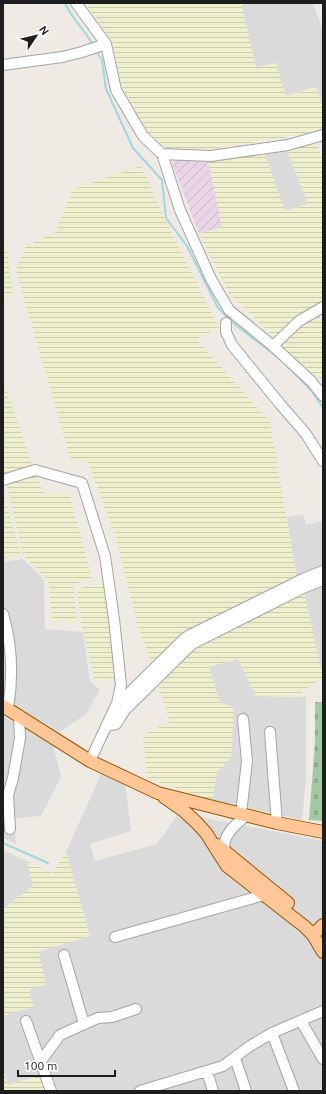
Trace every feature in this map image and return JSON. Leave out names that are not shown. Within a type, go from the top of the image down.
[{"type":"main road","points":[[10,710],[90,761],[158,793],[184,811],[225,852],[319,932],[323,952]]},
{"type":"main road","points":[[158,793],[277,823],[323,832]]},
{"type":"main road","points":[[209,837],[227,866],[304,926],[319,932]]},
{"type":"street","points":[[76,3],[106,44],[116,90],[143,136],[162,154],[180,210],[210,279],[229,310],[273,346],[311,381],[323,396]]},
{"type":"street","points":[[3,65],[62,57],[106,44]]},
{"type":"street","points":[[162,154],[211,156],[288,145],[323,135]]},
{"type":"street","points":[[273,346],[299,321],[323,307]]},
{"type":"street","points":[[226,323],[226,332],[232,345],[306,434],[323,461]]},
{"type":"street","points":[[3,480],[35,470],[82,484],[105,556],[121,685],[117,703],[90,761]]},
{"type":"street","points":[[117,703],[121,701],[184,639],[190,635],[303,579],[323,571]]},
{"type":"street","points":[[106,726],[116,724],[125,710],[188,648],[305,587],[323,580]]},
{"type":"street","points":[[3,614],[10,656],[10,710],[20,738],[13,778],[8,795],[10,829]]},
{"type":"street","points":[[225,852],[223,845],[226,837],[244,814],[247,761],[244,718]]},
{"type":"street","points":[[270,732],[277,823]]},
{"type":"street","points":[[114,937],[264,895]]},
{"type":"street","points":[[64,956],[84,1024]]},
{"type":"street","points":[[41,1061],[60,1035],[98,1018],[112,1017],[136,1009]]},
{"type":"street","points":[[140,1091],[223,1066],[250,1046],[272,1033],[323,1011]]},
{"type":"street","points":[[26,1021],[51,1091]]},
{"type":"street","points":[[300,1021],[323,1059]]},
{"type":"street","points":[[272,1033],[294,1091]]},
{"type":"street","points":[[235,1058],[246,1091]]},
{"type":"street","points":[[207,1071],[213,1091]]},
{"type":"shaded area","points":[[241,3],[313,3],[323,31],[323,108],[316,87],[285,96],[256,67]]},
{"type":"shaded area","points":[[287,150],[308,204],[285,211],[264,152]]},
{"type":"shaded area","points":[[176,157],[208,160],[222,227],[199,234],[172,163]]},
{"type":"shaded area","points":[[303,514],[306,525],[323,521],[323,567],[297,579],[287,517]]},
{"type":"shaded area","points":[[23,559],[44,580],[45,629],[83,632],[90,681],[100,690],[86,714],[60,732],[3,698],[3,562]]},
{"type":"shaded area","points":[[323,584],[323,674],[320,668],[304,592]]},
{"type":"shaded area","points":[[238,659],[256,696],[306,697],[306,777],[302,820],[212,800],[217,771],[231,758],[234,707],[220,703],[209,666]]},
{"type":"shaded area","points":[[3,716],[53,745],[61,777],[41,816],[14,818],[16,844],[3,838]]},
{"type":"shaded area","points":[[102,772],[125,782],[131,831],[90,844],[95,861],[157,844],[179,813],[323,841],[323,1091],[47,1091],[40,1075],[8,1085],[3,1065],[3,1016],[33,1007],[29,990],[38,952],[90,936],[66,852]]},
{"type":"shaded area","points":[[3,850],[27,861],[33,886],[3,909]]},
{"type":"green space","points":[[85,3],[241,3],[256,67],[276,63],[286,96],[316,87],[323,108],[323,130],[284,138],[210,149],[168,150],[148,132],[122,87],[112,41]]},
{"type":"green space","points":[[316,141],[323,161],[323,303],[296,317],[275,338],[229,293],[199,234],[222,227],[208,160],[264,152],[285,211],[308,204],[287,150]]},
{"type":"green space","points":[[141,166],[170,229],[219,328],[196,339],[270,422],[297,579],[192,628],[152,665],[138,626],[116,537],[88,462],[71,460],[16,271],[26,246],[56,232],[73,189]]},
{"type":"green space","points":[[3,246],[7,249],[13,295],[3,298]]},
{"type":"green space","points":[[319,314],[323,325],[323,377],[320,379],[280,345],[302,324]]},
{"type":"green space","points":[[5,386],[33,467],[3,476],[3,387]]},
{"type":"green space","points":[[35,474],[44,494],[69,493],[92,579],[73,584],[77,621],[52,622],[49,581],[23,555],[7,485]]},
{"type":"green space","points":[[3,491],[21,555],[3,558]]},
{"type":"green space","points":[[101,583],[106,587],[114,679],[95,681],[81,623],[77,589]]},
{"type":"green space","points":[[304,592],[323,677],[296,697],[256,696],[238,659],[209,667],[220,703],[234,707],[231,758],[217,772],[212,800],[147,778],[143,735],[170,722],[158,683],[195,645]]},
{"type":"green space","points":[[315,702],[323,702],[323,821],[309,820],[315,743]]},
{"type":"green space","points":[[66,852],[90,936],[39,952],[46,985],[29,990],[34,1007],[3,1016],[3,909],[33,886],[27,861],[53,873]]},
{"type":"green space","points":[[3,1065],[8,1085],[41,1075],[47,1091],[3,1091]]},
{"type":"waterway","points":[[65,3],[93,45]]},
{"type":"waterway","points":[[96,51],[102,60],[106,89],[133,148],[162,180],[166,218],[187,246],[218,308],[233,323],[280,359]]},
{"type":"waterway","points":[[285,364],[311,390],[323,408]]},
{"type":"waterway","points":[[3,843],[48,863]]}]
